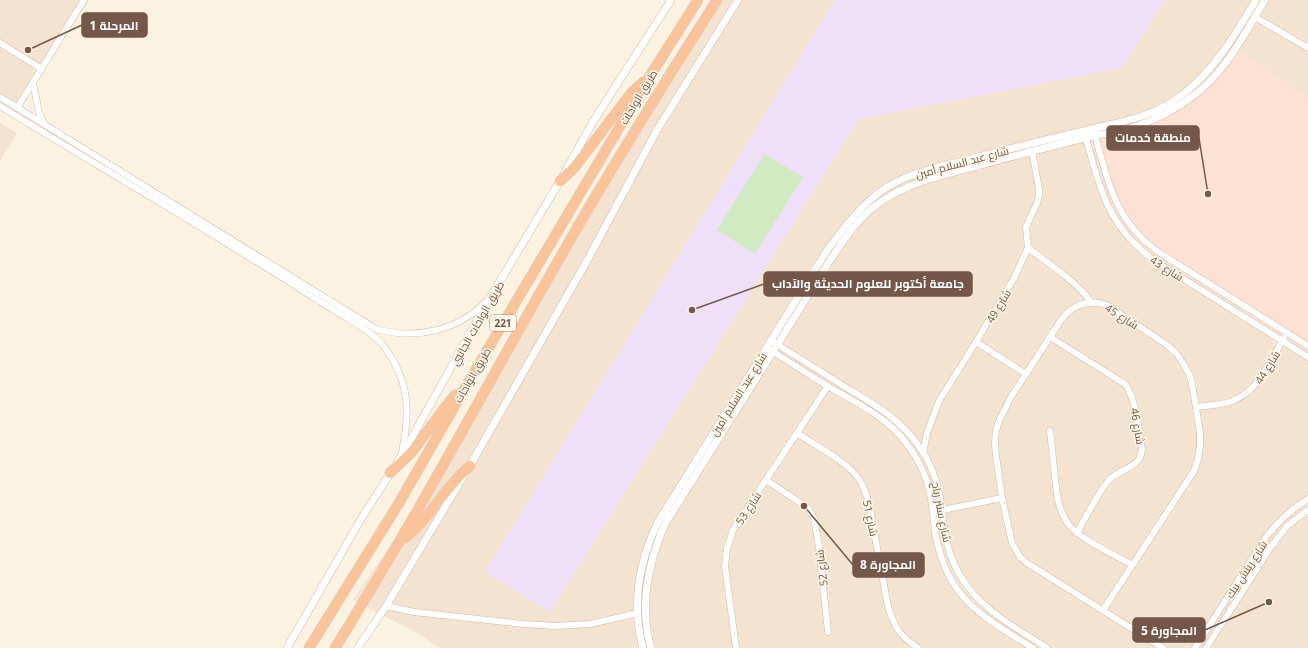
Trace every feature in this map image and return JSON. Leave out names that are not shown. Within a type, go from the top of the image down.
[{"type":"highway","name":"طريق الواحات","points":[[309,648],[399,503],[466,386],[648,79],[698,0]]},
{"type":"highway","name":"طريق الواحات","points":[[335,648],[400,542],[570,241],[663,85],[717,0]]},
{"type":"highway","points":[[560,181],[574,168],[632,92],[648,79]]},
{"type":"highway","points":[[390,473],[412,452],[443,410],[466,386]]},
{"type":"highway","points":[[400,542],[419,525],[452,482],[470,466]]},
{"type":"street","points":[[17,108],[84,0]]},
{"type":"street","name":"طريق الواحات الجانبي","points":[[287,648],[361,519],[402,455],[491,296],[560,181],[594,120],[671,0]]},
{"type":"street","points":[[358,648],[386,606],[470,466],[588,259],[658,130],[738,0]]},
{"type":"street","name":"شارع عبد السلام أمين","points":[[775,343],[828,249],[842,230],[863,207],[889,186],[918,173],[935,168],[1094,132],[1140,118],[1166,105],[1186,93],[1211,68],[1231,40],[1256,0]]},
{"type":"street","name":"شارع عبد السلام أمين","points":[[1094,132],[1134,127],[1166,114],[1194,95],[1218,72],[1229,58],[1265,0]]},
{"type":"street","points":[[1255,17],[1308,48]]},
{"type":"street","points":[[0,43],[42,69]]},
{"type":"street","points":[[33,83],[41,119],[46,126]]},
{"type":"street","points":[[0,98],[373,335],[385,348],[392,359],[404,389],[407,416],[406,434],[402,455]]},
{"type":"street","points":[[0,106],[129,180],[376,329],[405,334],[434,331],[452,325],[469,316],[491,296]]},
{"type":"street","name":"شارع 43","points":[[1094,132],[1112,194],[1122,214],[1136,233],[1153,249],[1308,346]]},
{"type":"street","name":"شارع عبد السلام أمين","points":[[643,648],[638,613],[639,578],[651,536],[770,350],[839,247],[856,225],[875,206],[897,192],[922,181],[1032,151],[1085,134]]},
{"type":"street","name":"شارع 43","points":[[1085,134],[1100,186],[1109,209],[1121,229],[1138,248],[1155,261],[1308,357]]},
{"type":"street","points":[[1032,151],[1039,196],[1026,227],[1028,248],[1076,286],[1091,302]]},
{"type":"street","name":"شارع 49","points":[[923,453],[927,433],[939,401],[1016,274],[1028,248]]},
{"type":"street","name":"شارع 45","points":[[1103,610],[1194,471],[1198,459],[1200,433],[1190,376],[1177,354],[1167,345],[1114,310],[1099,303],[1091,302],[1074,307],[1066,312],[1005,408],[1000,419],[996,430],[995,442],[1002,498],[1012,543],[1020,557],[1027,563],[1163,648]]},
{"type":"street","name":"شارع 44","points":[[1196,407],[1226,403],[1246,394],[1261,378],[1287,334]]},
{"type":"street","name":"شارع 46","points":[[1050,337],[1125,384],[1132,395],[1142,449],[1142,455],[1139,461],[1118,473],[1110,480],[1077,533]]},
{"type":"street","points":[[976,342],[1026,374]]},
{"type":"street","name":"شارع سنتر رباح","points":[[775,343],[848,388],[892,418],[909,434],[923,453],[934,474],[940,496],[946,539],[958,572],[972,592],[989,609],[1048,648]]},
{"type":"street","name":"شارع سنتر رباح","points":[[770,350],[882,418],[896,430],[908,444],[925,476],[930,493],[939,549],[951,580],[962,597],[982,615],[1033,648]]},
{"type":"street","name":"شارع 53","points":[[736,648],[725,566],[727,548],[733,530],[828,386]]},
{"type":"street","points":[[844,395],[848,388]]},
{"type":"street","points":[[1050,431],[1059,506],[1063,516],[1077,533],[1132,565]]},
{"type":"street","name":"شارع 51","points":[[797,433],[839,460],[859,479],[869,504],[888,607],[900,634],[918,648]]},
{"type":"street","name":"شارع 52","points":[[766,480],[808,508],[814,518],[819,547],[828,632]]},
{"type":"street","points":[[933,512],[1002,498]]},
{"type":"street","name":"شارع ريتش بيك","points":[[1195,648],[1266,537],[1276,524],[1289,512],[1308,499]]},
{"type":"street","name":"شارع ريتش بيك","points":[[1206,648],[1278,536],[1287,526],[1308,510]]},
{"type":"street","name":"شارع عبد السلام أمين","points":[[651,648],[646,616],[646,590],[648,576],[668,511]]},
{"type":"street","points":[[386,606],[414,612],[523,624],[556,626],[590,624],[638,613]]},
{"type":"shaded area","points":[[0,0],[89,0],[17,111],[0,101]]},
{"type":"shaded area","points":[[710,0],[1308,0],[1308,648],[441,648],[417,633],[353,600],[408,519],[505,350],[540,282],[588,197]]},
{"type":"shaded area","points":[[835,0],[1165,0],[1122,68],[859,119],[550,612],[485,572]]},
{"type":"shaded area","points":[[1232,45],[1308,98],[1308,351],[1150,252],[1135,238],[1122,222],[1112,204],[1089,134],[1139,121],[1162,113],[1201,84]]},
{"type":"shaded area","points":[[0,123],[17,133],[0,161]]},
{"type":"green space","points":[[764,154],[803,177],[755,254],[717,230]]},
{"type":"place","name":"المرحلة 1","points":[[28,50]]},
{"type":"place","name":"منطقة خدمات","points":[[1208,194]]},
{"type":"place","name":"جامعة أكتوبر للعلوم الحديثة والآداب","points":[[692,310]]},
{"type":"place","name":"المجاورة 8","points":[[804,506]]},
{"type":"place","name":"المجاورة 5","points":[[1269,602]]}]
